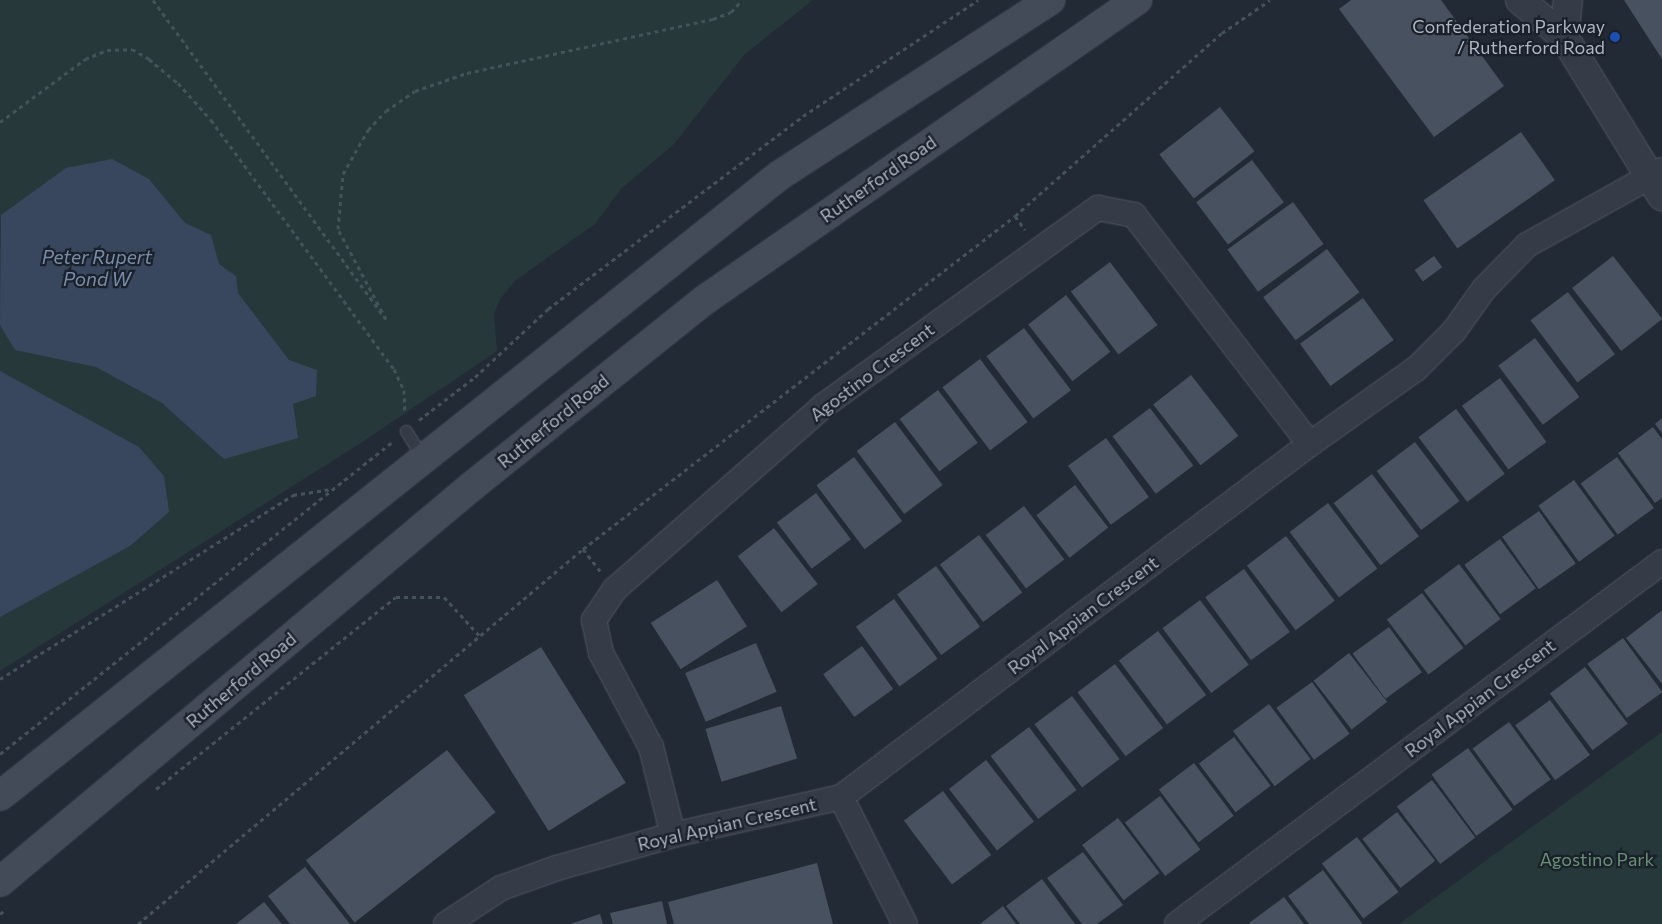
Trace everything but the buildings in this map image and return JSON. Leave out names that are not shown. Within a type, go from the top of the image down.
[{"type":"main road","points":[[0,796],[780,175],[1050,0]]},
{"type":"main road","name":"Rutherford Road","points":[[4,895],[471,487],[706,299],[1137,0]]},
{"type":"street","points":[[1520,0],[1564,37],[1658,181]]},
{"type":"street","points":[[1564,37],[1568,0]]},
{"type":"street","name":"Royal Appian Crescent","points":[[446,924],[501,888],[557,868],[673,835],[841,797],[1310,444],[1417,368],[1454,331],[1484,288],[1527,245],[1658,181]]},
{"type":"street","name":"Agostino Crescent","points":[[673,835],[651,747],[600,653],[594,620],[615,589],[823,406],[1098,208],[1134,215],[1310,444]]},
{"type":"street","name":"Royal Appian Crescent","points":[[1177,924],[1662,562]]},
{"type":"street","points":[[841,797],[905,924]]},
{"type":"lane","points":[[406,431],[423,458]]},
{"type":"path","points":[[153,0],[386,319],[338,229],[343,174],[368,130],[386,112],[415,91],[467,73],[713,20],[731,12],[742,0]]},
{"type":"path","points":[[0,754],[475,377],[548,309],[803,116],[978,0]]},
{"type":"path","points":[[138,924],[479,634],[583,549],[1015,216],[1222,33],[1270,0]]},
{"type":"path","points":[[0,122],[85,59],[100,53],[132,49],[149,59],[178,83],[211,120],[394,369],[404,390],[406,431]]},
{"type":"path","points":[[0,678],[293,495],[333,489]]},
{"type":"path","points":[[148,796],[396,598],[444,597],[479,634]]},
{"type":"path","points":[[0,914],[4,895]]},
{"type":"green space","points":[[0,0],[813,0],[745,54],[674,144],[621,189],[595,224],[516,280],[500,299],[494,314],[497,351],[364,441],[0,671]]},
{"type":"green space","name":"Agostino Park","points":[[1662,732],[1662,924],[1399,924]]},
{"type":"water","name":"Peter Rupert Pond W","points":[[112,159],[149,179],[185,223],[211,235],[219,264],[236,276],[238,293],[289,360],[317,370],[316,396],[293,404],[298,438],[224,459],[162,403],[96,367],[15,350],[0,325],[1,215],[66,168]]},
{"type":"water","points":[[0,371],[139,447],[164,476],[169,512],[130,546],[0,617]]},
{"type":"place","name":"Confederation Parkway / Rutherford Road","points":[[1615,37]]}]
